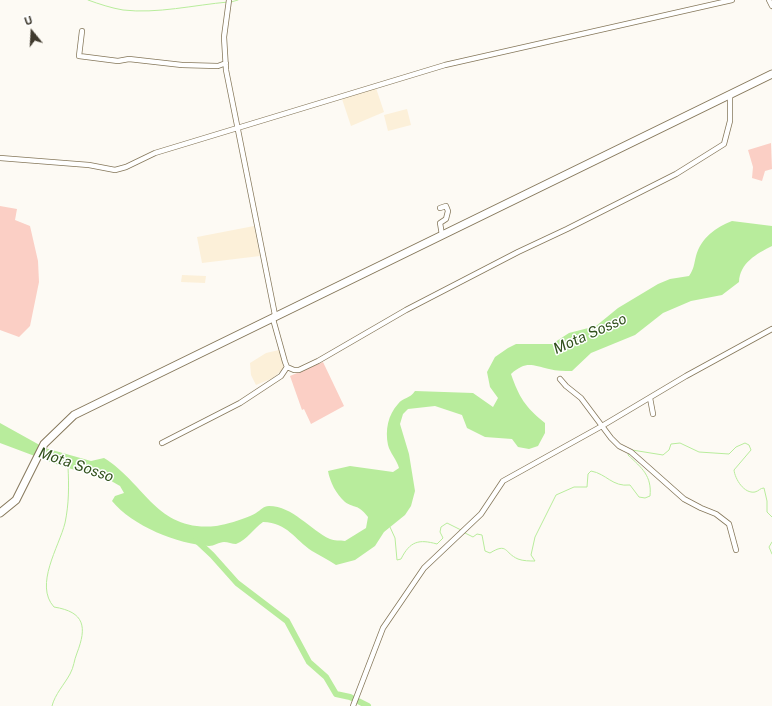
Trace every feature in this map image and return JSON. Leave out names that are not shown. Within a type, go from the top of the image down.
[{"type":"main road","points":[[0,513],[16,500],[30,476],[44,444],[74,415],[772,74]]},
{"type":"street","points":[[162,443],[240,403],[281,376],[287,367],[273,319],[274,315],[226,63],[224,37],[229,0]]},
{"type":"street","points":[[0,158],[120,169],[155,153],[445,65],[732,0]]},
{"type":"street","points":[[769,0],[772,6]]},
{"type":"street","points":[[82,31],[79,56],[118,61],[129,59],[182,65],[218,66],[226,63]]},
{"type":"street","points":[[287,367],[294,370],[299,370],[406,310],[518,252],[676,174],[724,144],[730,121],[730,94]]},
{"type":"street","points":[[440,208],[446,206],[448,211],[446,219],[440,223],[442,235]]},
{"type":"street","points":[[353,706],[383,628],[424,568],[481,514],[504,481],[602,426],[686,376],[772,329]]},
{"type":"street","points":[[560,378],[566,386],[581,398],[619,446],[629,451],[684,498],[701,508],[716,514],[729,524],[736,550]]},
{"type":"street","points":[[650,398],[653,414]]},
{"type":"shaded area","points":[[376,88],[384,112],[351,126],[342,99]]},
{"type":"shaded area","points":[[407,109],[411,125],[388,131],[384,115]]},
{"type":"shaded area","points":[[771,143],[772,169],[765,171],[762,181],[752,178],[753,167],[748,150]]},
{"type":"shaded area","points":[[0,206],[17,209],[15,220],[30,226],[38,261],[39,282],[30,326],[19,337],[0,330]]},
{"type":"shaded area","points":[[254,226],[260,256],[202,263],[197,237]]},
{"type":"shaded area","points":[[182,275],[206,276],[205,283],[181,282]]},
{"type":"shaded area","points":[[279,350],[283,361],[283,369],[273,378],[256,385],[251,375],[250,363],[266,353]]},
{"type":"shaded area","points":[[323,362],[344,406],[311,424],[304,409],[302,410],[290,376]]},
{"type":"water","name":"Mota Sosso","points":[[732,221],[772,226],[772,246],[760,252],[750,260],[742,269],[739,282],[722,295],[691,301],[663,313],[635,335],[591,353],[572,371],[555,370],[529,365],[521,367],[511,374],[517,389],[528,407],[545,423],[545,433],[538,446],[529,449],[518,447],[512,439],[485,437],[467,428],[462,415],[435,406],[408,409],[403,414],[400,424],[409,454],[415,491],[411,506],[405,515],[384,532],[375,546],[355,560],[336,565],[312,551],[285,528],[272,523],[263,522],[236,544],[224,542],[209,546],[184,542],[143,526],[121,510],[112,501],[115,496],[124,493],[120,486],[106,478],[64,467],[0,443],[0,423],[45,448],[91,461],[104,458],[131,480],[153,504],[165,514],[179,522],[196,526],[216,526],[248,517],[267,506],[278,507],[294,514],[330,539],[345,541],[366,528],[368,517],[361,510],[348,504],[342,499],[334,488],[328,471],[350,466],[393,472],[399,468],[388,445],[387,428],[392,413],[402,400],[415,391],[473,393],[493,407],[498,398],[490,387],[487,372],[495,357],[516,344],[552,344],[569,333],[596,326],[618,308],[658,284],[670,279],[689,276],[693,269],[701,244],[720,226]]},
{"type":"waterway","points":[[88,0],[114,8],[136,11],[162,10],[228,2]]},
{"type":"waterway","points":[[231,2],[238,0]]},
{"type":"waterway","points":[[632,450],[663,455],[669,450],[671,444],[680,443],[699,452],[729,454],[736,447],[745,443],[749,445],[751,450],[734,470],[736,478],[747,491],[755,492],[761,488],[764,488],[767,501],[767,512],[772,517]]},
{"type":"waterway","points":[[465,533],[473,537],[477,534],[482,535],[485,551],[490,553],[503,548],[518,559],[524,561],[535,561],[531,555],[535,537],[556,495],[574,487],[587,487],[588,474],[591,471],[619,484],[630,485],[639,497],[645,498],[650,496],[648,478],[642,468],[628,455],[629,452]]},
{"type":"waterway","name":"Mota Sosso","points":[[52,706],[57,694],[68,678],[82,636],[81,622],[78,617],[64,609],[54,607],[48,598],[46,588],[50,566],[65,523],[69,481],[68,467]]},
{"type":"waterway","points":[[390,527],[395,538],[397,560],[401,559],[408,548],[416,543],[431,542],[437,544],[443,538],[440,532],[441,527],[447,523],[461,530]]},
{"type":"waterway","points":[[196,540],[212,555],[237,583],[287,621],[309,662],[326,677],[336,694],[350,697],[368,706]]},
{"type":"waterway","points":[[772,542],[769,547],[772,554]]}]
